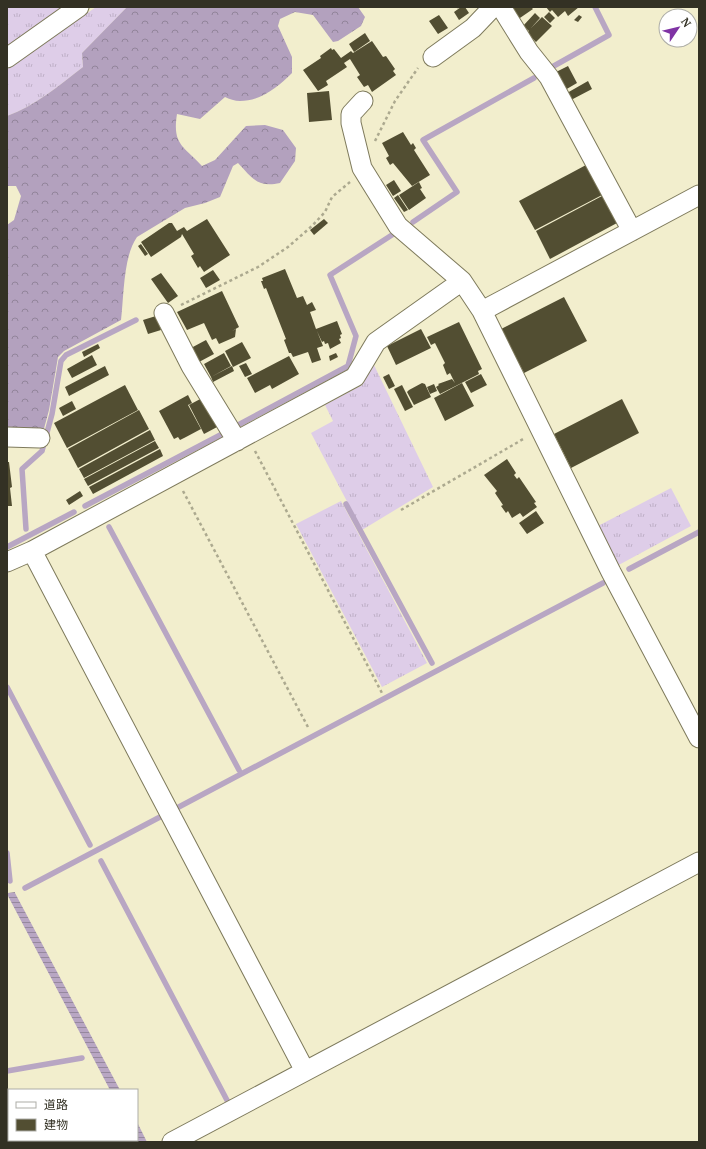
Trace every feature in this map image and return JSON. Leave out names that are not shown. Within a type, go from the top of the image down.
[{"type":"street","points":[[7,58],[80,7]]},
{"type":"street","points":[[433,57],[473,28],[493,7]]},
{"type":"street","points":[[501,7],[529,52],[549,77],[632,231]]},
{"type":"street","points":[[363,101],[351,114],[351,123],[362,168],[398,226],[462,281],[482,311],[611,572],[699,738]]},
{"type":"street","points":[[482,311],[699,196]]},
{"type":"street","points":[[7,562],[32,551],[355,377],[376,342],[462,281]]},
{"type":"street","points":[[164,314],[191,366],[242,439]]},
{"type":"street","points":[[7,437],[40,438]]},
{"type":"street","points":[[32,551],[305,1071]]},
{"type":"street","points":[[172,1142],[699,862]]},
{"type":"path","points":[[164,314],[258,267],[288,247],[312,226],[325,212],[332,197],[362,168],[395,101],[416,69],[433,57]]},
{"type":"path","points":[[401,510],[541,430]]},
{"type":"path","points":[[242,439],[383,695]]},
{"type":"path","points":[[174,475],[309,729]]},
{"type":"green space","points":[[7,7],[69,7],[7,49]]},
{"type":"green space","points":[[96,7],[127,7],[82,53],[83,67],[37,101],[7,116],[7,69]]},
{"type":"green space","points":[[127,7],[358,7],[365,17],[361,26],[338,41],[333,42],[313,15],[295,12],[280,19],[278,26],[292,57],[292,73],[287,78],[269,92],[255,99],[238,101],[225,97],[200,119],[177,114],[176,132],[178,139],[185,149],[202,166],[215,160],[246,126],[265,125],[283,130],[296,148],[295,161],[280,183],[272,184],[261,183],[256,180],[238,163],[233,166],[220,197],[205,203],[185,208],[137,237],[132,245],[129,255],[121,320],[64,351],[58,357],[49,410],[42,436],[7,434],[7,225],[14,220],[21,196],[16,186],[7,186],[7,116],[37,101],[83,67],[82,53]]},
{"type":"green space","points":[[374,365],[433,487],[362,530],[311,433],[333,421],[325,405],[362,385]]},
{"type":"green space","points":[[671,488],[691,526],[615,567],[596,527]]},
{"type":"green space","points":[[341,501],[427,663],[382,687],[296,524]]},
{"type":"shaded area","points":[[15,892],[119,1089],[109,1089],[8,896],[8,893]]},
{"type":"shaded area","points":[[138,1124],[147,1142],[138,1141]]},
{"type":"building","points":[[461,7],[465,7],[469,13],[459,20],[454,12]]},
{"type":"building","points":[[510,7],[531,7],[533,9],[517,20]]},
{"type":"building","points":[[546,7],[579,7],[568,16],[565,11],[558,17],[552,10],[550,12]]},
{"type":"building","points":[[549,12],[555,18],[550,23],[544,17]]},
{"type":"building","points":[[535,13],[540,18],[531,28],[542,17],[552,26],[536,42],[527,33],[529,31],[523,26]]},
{"type":"building","points":[[439,15],[448,28],[438,34],[429,21]]},
{"type":"building","points":[[579,15],[582,17],[578,22],[574,20]]},
{"type":"building","points":[[365,33],[370,41],[354,52],[349,44]]},
{"type":"building","points":[[372,41],[383,57],[386,56],[395,69],[393,71],[396,75],[372,92],[368,85],[364,87],[357,77],[360,75],[350,59],[344,63],[347,67],[326,81],[328,85],[318,91],[303,70],[321,58],[320,56],[331,48],[332,50],[334,49],[341,58],[351,51],[353,53]]},
{"type":"building","points":[[568,66],[577,83],[565,90],[556,72]]},
{"type":"building","points":[[588,81],[592,89],[571,100],[567,93]]},
{"type":"building","points":[[329,91],[332,120],[309,122],[307,93]]},
{"type":"building","points":[[403,132],[411,145],[413,143],[416,148],[414,150],[430,175],[412,186],[393,163],[390,165],[386,158],[389,156],[382,143]]},
{"type":"building","points":[[586,165],[602,195],[535,230],[519,201]]},
{"type":"building","points":[[394,180],[401,191],[393,196],[386,185]]},
{"type":"building","points":[[419,182],[422,188],[420,189],[426,198],[409,210],[399,195]]},
{"type":"building","points":[[398,195],[408,210],[404,212],[394,198]]},
{"type":"building","points":[[602,196],[617,223],[550,259],[536,231]]},
{"type":"building","points":[[207,219],[230,255],[204,272],[200,266],[198,268],[191,256],[194,254],[182,234],[181,237],[151,257],[141,242],[169,223],[172,223],[177,231],[184,227],[187,231]]},
{"type":"building","points":[[324,219],[328,223],[314,235],[310,230]]},
{"type":"building","points":[[141,244],[148,254],[145,256],[138,246]]},
{"type":"building","points":[[285,269],[297,298],[303,296],[307,305],[312,302],[316,310],[310,312],[316,329],[337,321],[342,334],[340,335],[341,338],[339,339],[341,343],[330,349],[328,343],[325,344],[324,341],[322,342],[317,331],[323,346],[317,348],[321,360],[312,363],[308,352],[293,357],[291,353],[289,353],[284,340],[286,339],[266,288],[264,289],[261,281],[263,281],[262,278]]},
{"type":"building","points":[[213,270],[220,280],[206,288],[200,278]]},
{"type":"building","points":[[161,273],[178,296],[168,303],[151,279]]},
{"type":"building","points":[[222,291],[239,327],[232,331],[236,329],[235,337],[219,344],[216,338],[212,340],[204,323],[187,330],[177,312]]},
{"type":"building","points":[[564,297],[587,341],[524,373],[501,329]]},
{"type":"building","points":[[156,316],[161,330],[148,334],[143,320]]},
{"type":"building","points":[[459,322],[482,369],[478,371],[479,374],[440,394],[436,387],[439,385],[438,384],[452,379],[455,383],[450,373],[447,375],[443,365],[445,363],[435,343],[431,345],[427,337]]},
{"type":"building","points":[[421,329],[431,348],[396,365],[387,346]]},
{"type":"building","points":[[206,340],[214,354],[199,362],[191,348]]},
{"type":"building","points":[[242,342],[251,358],[233,367],[225,351]]},
{"type":"building","points":[[98,344],[100,348],[84,357],[82,352]]},
{"type":"building","points":[[224,353],[231,366],[211,377],[204,364]]},
{"type":"building","points":[[336,353],[338,357],[330,361],[329,356]]},
{"type":"building","points":[[92,355],[97,365],[72,378],[67,369]]},
{"type":"building","points":[[289,356],[299,374],[272,389],[270,385],[255,393],[247,378]]},
{"type":"building","points":[[246,363],[252,374],[245,377],[239,366]]},
{"type":"building","points":[[105,366],[109,375],[69,396],[65,387]]},
{"type":"building","points":[[232,366],[234,371],[213,382],[211,377]]},
{"type":"building","points":[[389,374],[395,386],[389,389],[383,377]]},
{"type":"building","points":[[481,374],[487,385],[471,393],[465,382]]},
{"type":"building","points":[[422,383],[425,384],[431,397],[414,405],[407,392]]},
{"type":"building","points":[[462,383],[474,406],[445,421],[434,398]]},
{"type":"building","points":[[434,384],[437,391],[430,394],[427,387]]},
{"type":"building","points":[[125,385],[138,410],[67,448],[54,423]]},
{"type":"building","points":[[402,385],[413,407],[405,411],[394,389]]},
{"type":"building","points":[[188,395],[192,403],[188,405],[201,429],[180,440],[178,437],[174,439],[159,411]]},
{"type":"building","points":[[204,397],[219,426],[204,434],[189,405]]},
{"type":"building","points":[[622,399],[639,433],[571,468],[554,434]]},
{"type":"building","points":[[72,401],[76,409],[63,416],[59,408]]},
{"type":"building","points":[[139,410],[149,429],[78,468],[68,449]]},
{"type":"building","points":[[150,430],[155,440],[84,478],[79,469]]},
{"type":"building","points":[[155,441],[159,448],[88,486],[84,479]]},
{"type":"building","points":[[160,449],[163,456],[93,494],[89,487]]},
{"type":"building","points":[[507,459],[516,473],[514,475],[517,479],[519,477],[536,502],[534,503],[537,507],[523,517],[520,513],[512,518],[508,511],[506,513],[501,506],[503,505],[495,493],[497,491],[484,475]]},
{"type":"building","points":[[7,462],[9,462],[12,487],[10,488],[12,506],[7,506]]},
{"type":"building","points":[[80,491],[83,496],[69,505],[66,500]]},
{"type":"building","points":[[536,511],[544,523],[527,534],[519,523]]},
{"type":"waterway","points":[[552,67],[609,35],[595,7]]},
{"type":"waterway","points":[[413,222],[457,192],[423,140],[534,78]]},
{"type":"waterway","points":[[240,424],[348,366],[356,336],[330,275],[395,233]]},
{"type":"waterway","points":[[26,529],[22,469],[42,451],[52,414],[61,361],[66,355],[136,320]]},
{"type":"waterway","points":[[85,506],[224,433]]},
{"type":"waterway","points":[[346,504],[432,663]]},
{"type":"waterway","points":[[7,547],[74,512]]},
{"type":"waterway","points":[[109,527],[239,770]]},
{"type":"waterway","points":[[629,569],[699,532]]},
{"type":"waterway","points":[[175,809],[603,583]]},
{"type":"waterway","points":[[7,687],[90,845]]},
{"type":"waterway","points":[[25,888],[160,817]]},
{"type":"waterway","points":[[7,853],[10,881]]},
{"type":"waterway","points":[[101,861],[229,1104]]},
{"type":"waterway","points":[[7,1071],[82,1058]]}]
